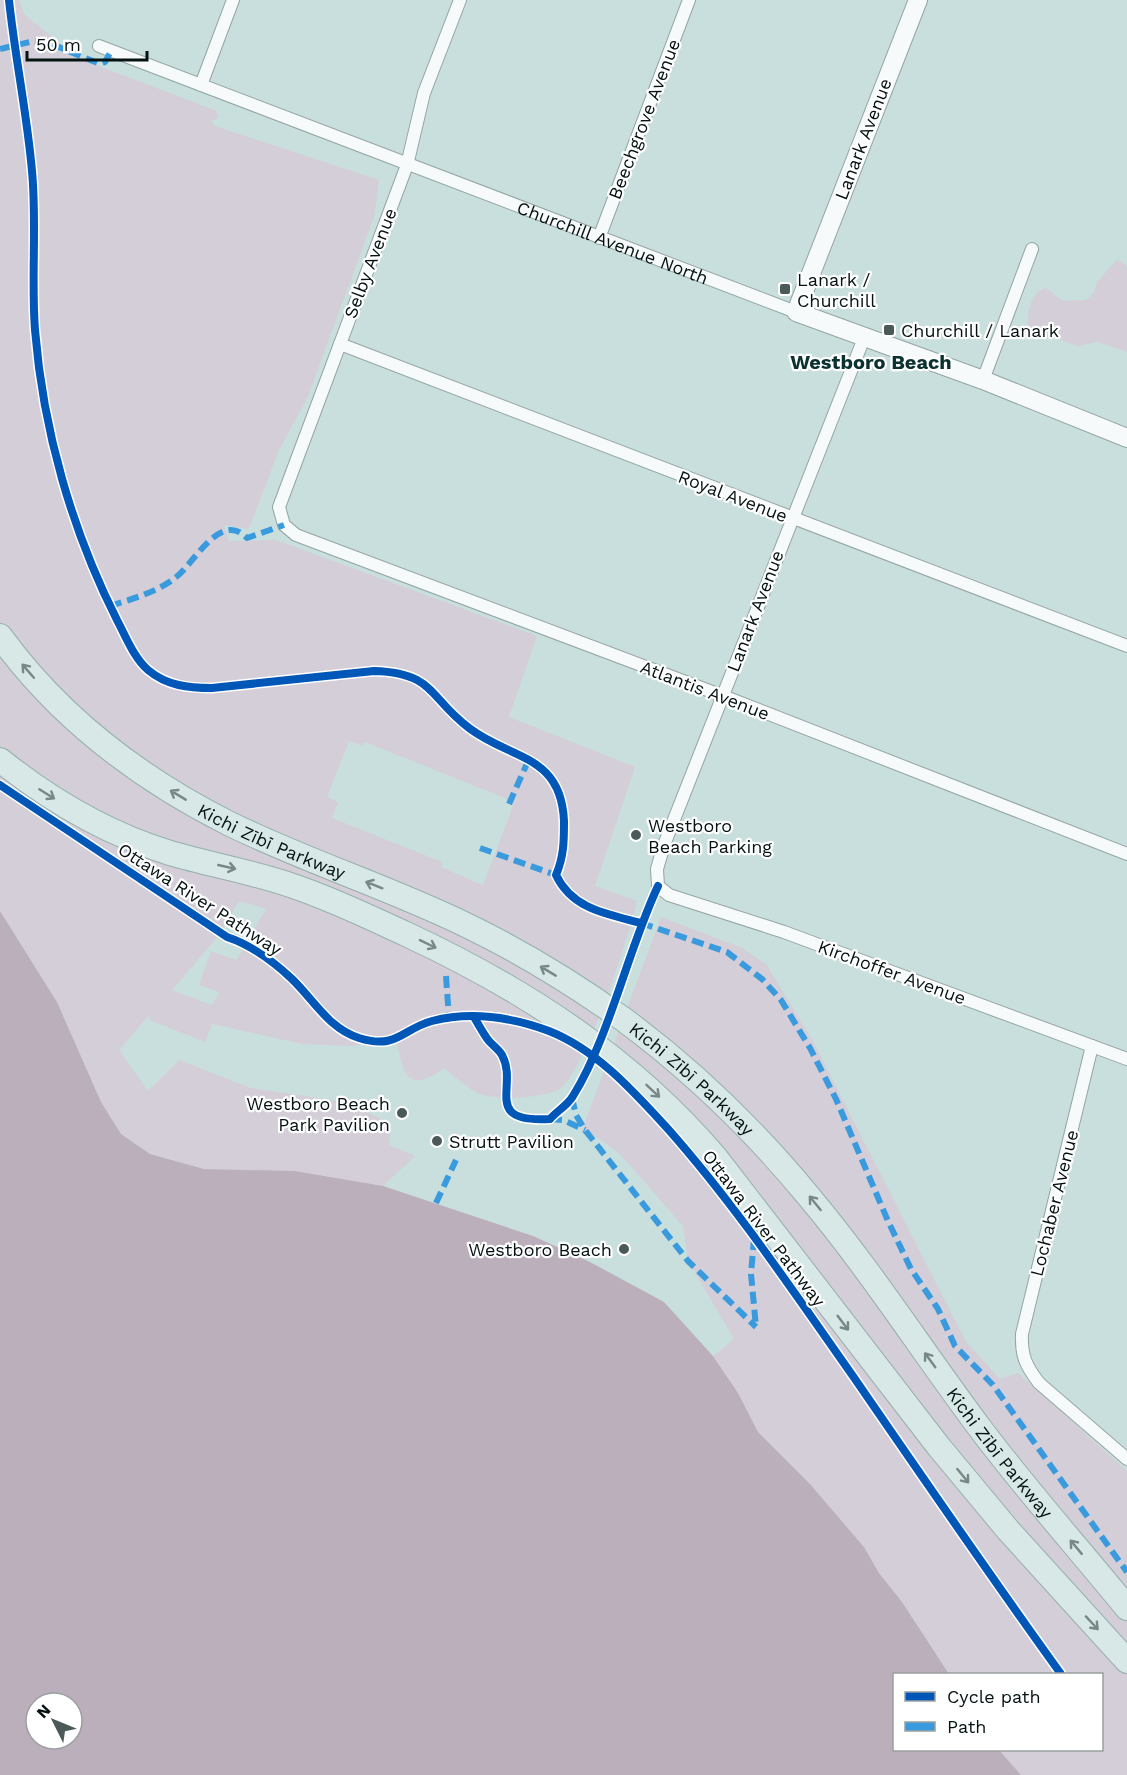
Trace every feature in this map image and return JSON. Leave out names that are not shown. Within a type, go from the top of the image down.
[{"type":"highway","name":"Kichi Zībī Parkway","points":[[0,636],[33,678],[99,741],[181,797],[228,823],[466,924],[598,1002],[684,1068],[727,1108],[796,1181],[844,1241],[982,1431],[1127,1608]]},
{"type":"highway","name":"Kichi Zībī Parkway","points":[[0,760],[49,795],[127,837],[170,853],[300,888],[405,933],[501,981],[608,1053],[655,1093],[698,1136],[969,1483],[1127,1661]]},
{"type":"street","points":[[201,85],[233,0]]},
{"type":"street","name":"Selby Avenue","points":[[284,525],[279,507],[407,165],[424,93],[460,0]]},
{"type":"street","name":"Beechgrove Avenue","points":[[599,238],[689,0]]},
{"type":"street","name":"Lanark Avenue","points":[[795,312],[918,0]]},
{"type":"street","name":"Churchill Avenue North","points":[[99,46],[599,238],[864,338],[983,380],[1127,438]]},
{"type":"street","points":[[983,380],[1032,249]]},
{"type":"street","name":"Lanark Avenue","points":[[658,886],[657,869],[664,845],[790,518],[864,338]]},
{"type":"street","name":"Royal Avenue","points":[[340,344],[1127,646]]},
{"type":"street","name":"Atlantis Avenue","points":[[284,525],[296,536],[723,696],[1127,854]]},
{"type":"street","name":"Kirchoffer Avenue","points":[[658,886],[669,895],[784,932],[1127,1059]]},
{"type":"street","name":"Lochaber Avenue","points":[[1092,1046],[1022,1334],[1023,1360],[1039,1383],[1127,1459]]},
{"type":"shaded area","points":[[0,0],[19,0],[24,14],[78,58],[217,111],[218,118],[211,121],[215,126],[379,180],[374,217],[307,399],[279,450],[249,529],[224,525],[229,541],[276,540],[537,636],[509,717],[635,767],[595,886],[637,901],[616,971],[593,1032],[569,1079],[558,1090],[551,1093],[518,1098],[485,1095],[477,1093],[444,1068],[421,1080],[414,1080],[404,1070],[396,1038],[351,1046],[302,1044],[212,1024],[205,1042],[149,1020],[151,1013],[119,1050],[148,1091],[179,1060],[251,1088],[345,1102],[390,1123],[389,1145],[415,1156],[383,1186],[295,1171],[204,1169],[150,1154],[121,1134],[101,1102],[57,1002],[0,911]],"holes":[[[349,741],[363,746],[365,742],[505,798],[513,806],[483,885],[441,867],[442,862],[332,818],[338,802],[327,797]],[[239,901],[266,909],[236,960],[211,951],[199,985],[219,992],[212,1005],[172,990],[219,935]]]},
{"type":"shaded area","points":[[1116,261],[1121,261],[1127,267],[1127,352],[1098,342],[1077,346],[1028,328],[1031,304],[1041,290],[1046,288],[1063,301],[1086,300],[1094,293],[1097,282]]},
{"type":"shaded area","points":[[0,911],[57,1002],[101,1102],[121,1134],[150,1154],[204,1169],[295,1171],[383,1186],[533,1236],[590,1262],[664,1302],[713,1356],[738,1393],[758,1432],[810,1484],[864,1547],[879,1573],[902,1602],[948,1673],[893,1673],[893,1751],[1000,1751],[1021,1775],[0,1775]]},
{"type":"shaded area","points":[[661,917],[742,948],[766,964],[813,1041],[966,1342],[1000,1379],[1018,1373],[1127,1471],[1127,1775],[1021,1775],[1000,1751],[1103,1751],[1103,1673],[948,1673],[902,1602],[879,1573],[864,1547],[810,1484],[758,1432],[738,1393],[713,1356],[734,1339],[688,1261],[683,1226],[620,1154],[597,1137],[581,1133]]},
{"type":"marked path","points":[[0,49],[34,41],[49,43],[100,64],[105,62],[111,51]]},
{"type":"marked path","points":[[110,606],[144,595],[168,583],[183,571],[218,534],[227,530],[237,531],[247,538],[284,525]]},
{"type":"marked path","points":[[509,804],[529,759]]},
{"type":"marked path","points":[[480,848],[556,875]]},
{"type":"marked path","points":[[641,923],[727,952],[762,979],[781,1000],[810,1048],[836,1099],[911,1269],[938,1309],[955,1346],[993,1385],[1127,1572]]},
{"type":"marked path","points":[[446,976],[449,1018]]},
{"type":"marked path","points":[[572,1098],[576,1115],[585,1130],[688,1261],[756,1327]]},
{"type":"marked path","points":[[550,1119],[563,1120],[585,1130]]},
{"type":"marked path","points":[[436,1203],[456,1160]]},
{"type":"marked path","points":[[754,1238],[751,1274],[756,1327]]},
{"type":"cycle path","points":[[9,0],[32,171],[35,330],[45,405],[62,479],[86,551],[117,620],[139,660],[148,670],[163,680],[195,687],[212,688],[374,671],[409,676],[429,689],[469,728],[531,761],[544,771],[554,783],[561,799],[564,842],[556,875],[563,886],[581,903],[603,913],[641,923]]},
{"type":"cycle path","name":"Ottawa River Pathway","points":[[0,785],[227,937],[270,960],[292,979],[330,1021],[348,1034],[382,1042],[432,1021],[447,1018],[476,1016],[506,1019],[549,1031],[566,1039],[614,1073],[668,1129],[742,1220],[1060,1673]]},
{"type":"cycle path","points":[[474,1017],[502,1055],[506,1067],[506,1100],[509,1109],[516,1115],[529,1119],[550,1119],[571,1099],[598,1047],[658,886]]},
{"type":"place","name":"Lanark / Churchill","points":[[785,289]]},
{"type":"place","name":"Churchill / Lanark","points":[[889,330]]},
{"type":"place","name":"Westboro Beach Parking","points":[[636,835]]},
{"type":"place","name":"Westboro Beach Park Pavilion","points":[[402,1113]]},
{"type":"place","name":"Strutt Pavilion","points":[[437,1141]]},
{"type":"place","name":"Westboro Beach","points":[[624,1249]]},
{"type":"district","name":"Westboro Beach","points":[[871,362]]}]
